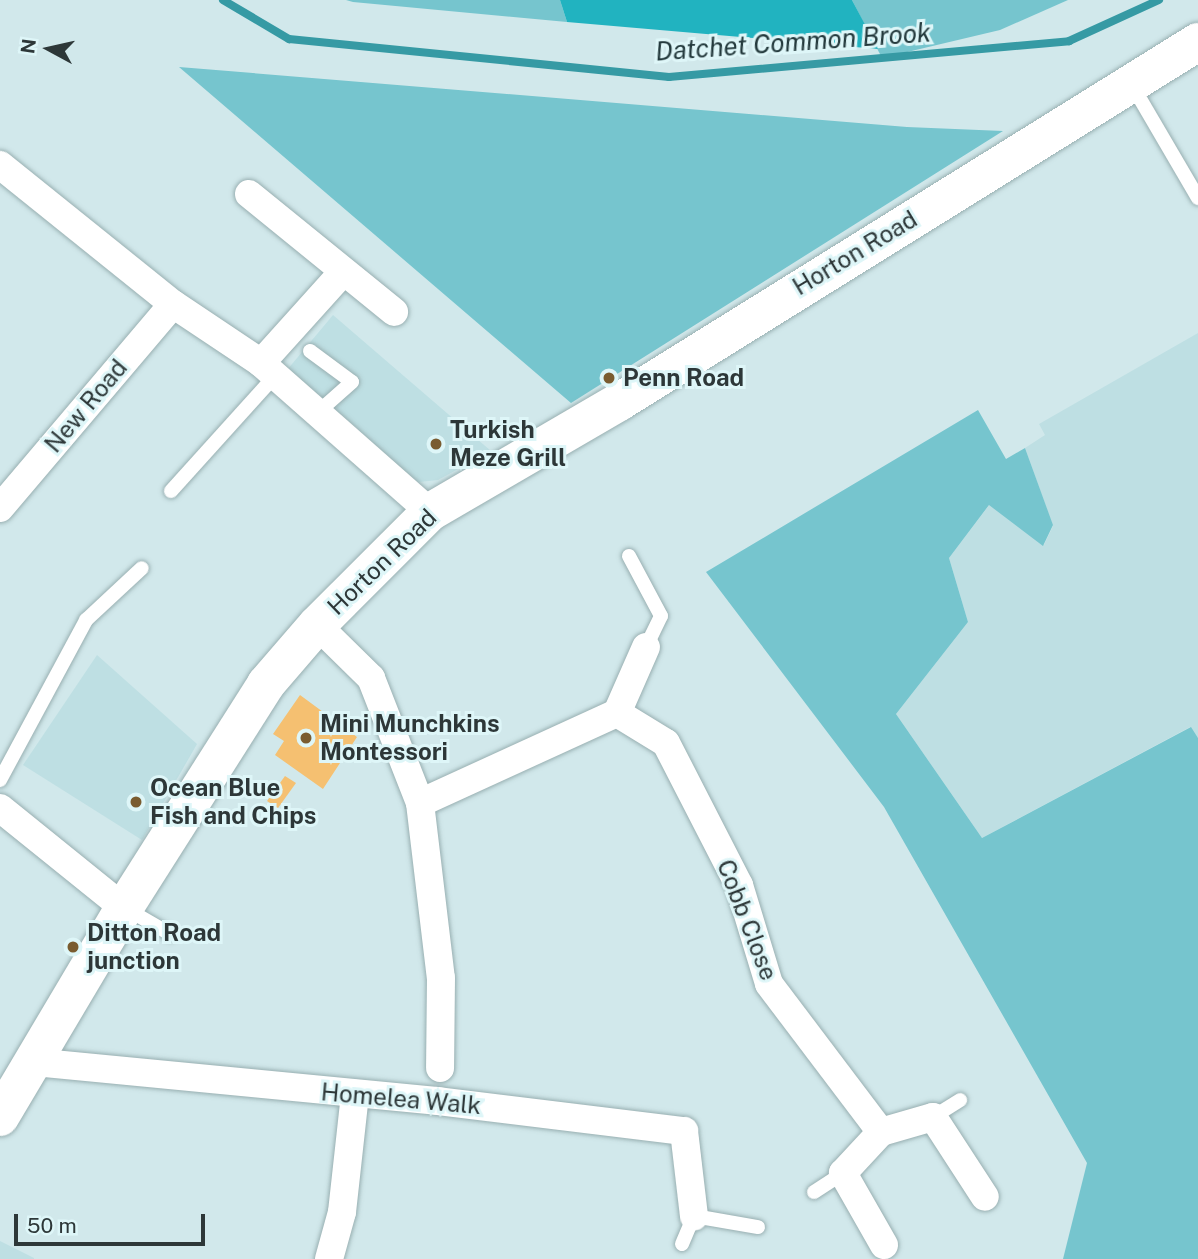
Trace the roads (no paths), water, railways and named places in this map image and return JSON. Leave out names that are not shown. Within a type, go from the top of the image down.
[{"type":"main road","name":"Horton Road","points":[[0,1115],[124,908],[266,684],[317,625],[429,512],[619,402],[1198,42]]},
{"type":"street","points":[[0,165],[173,304],[268,370],[429,512]]},
{"type":"street","points":[[249,194],[394,312]]},
{"type":"street","points":[[268,370],[342,272]]},
{"type":"street","name":"New Road","points":[[0,508],[173,304]]},
{"type":"street","points":[[317,625],[371,678],[420,803],[441,978],[440,1068]]},
{"type":"street","points":[[420,803],[617,713],[646,647]]},
{"type":"street","name":"Cobb Close","points":[[617,713],[666,743],[739,885],[769,984],[881,1132]]},
{"type":"street","points":[[3,816],[124,908]]},
{"type":"street","name":"Homelea Walk","points":[[33,1062],[355,1094],[684,1131],[694,1216]]},
{"type":"street","points":[[329,1259],[342,1212],[355,1094]]},
{"type":"street","points":[[884,1245],[843,1172],[881,1132],[933,1117],[985,1197]]},
{"type":"lane","points":[[1131,84],[1198,198]]},
{"type":"lane","points":[[310,351],[352,382],[317,413]]},
{"type":"lane","points":[[171,491],[268,370]]},
{"type":"lane","points":[[629,556],[661,616],[646,647]]},
{"type":"lane","points":[[0,780],[86,620],[142,568]]},
{"type":"lane","points":[[124,908],[170,934]]},
{"type":"lane","points":[[933,1117],[960,1100]]},
{"type":"lane","points":[[814,1192],[843,1172]]},
{"type":"lane","points":[[682,1244],[694,1216],[758,1227]]},
{"type":"waterway","name":"Datchet Common Brook","points":[[223,0],[289,39],[669,77],[1069,41],[1159,0]]},
{"type":"place","name":"Penn Road","points":[[609,378]]},
{"type":"place","name":"Turkish Meze Grill","points":[[436,444]]},
{"type":"place","name":"Mini Munchkins Montessori","points":[[306,738]]},
{"type":"place","name":"Ocean Blue Fish and Chips","points":[[136,802]]},
{"type":"place","name":"Ditton Road junction","points":[[73,947]]}]
